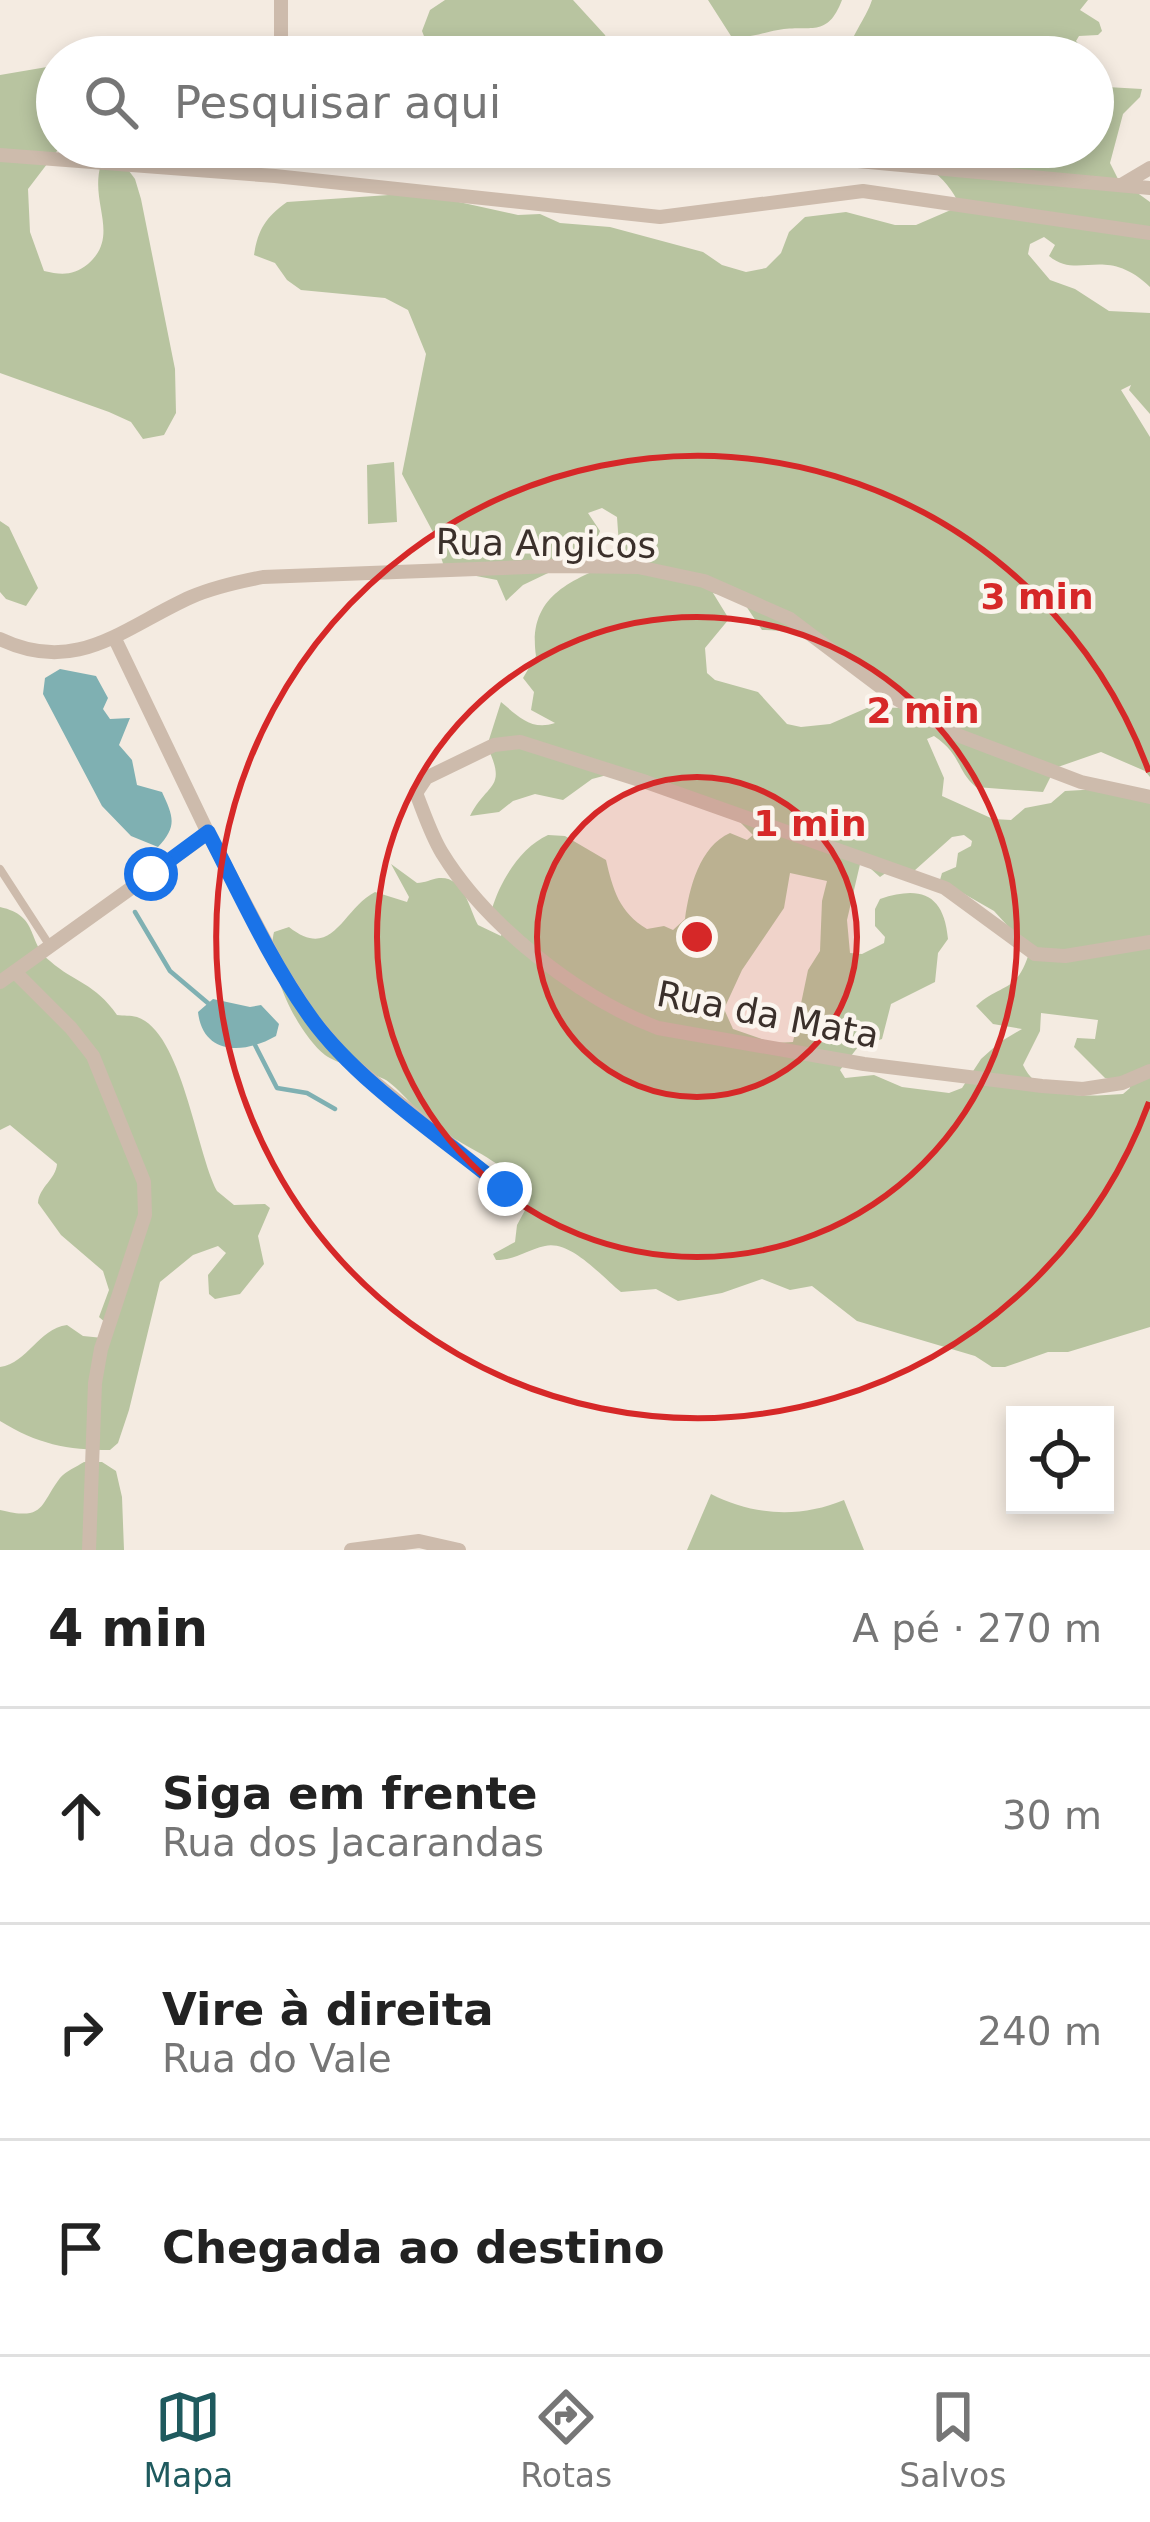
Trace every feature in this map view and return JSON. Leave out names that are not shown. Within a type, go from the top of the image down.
[{"type":"street","points":[[281,0],[281,36]]},
{"type":"street","points":[[0,155],[36,158]]},
{"type":"street","points":[[170,168],[660,217],[839,192],[884,193],[1150,233]]},
{"type":"street","points":[[942,168],[1150,188]]},
{"type":"street","points":[[1123,184],[1150,168]]},
{"type":"street","name":"Rua Angicos","points":[[0,639],[23,650],[75,651],[115,639],[223,584],[263,578],[638,567],[704,580],[790,619],[895,698],[960,736],[1081,782],[1150,797]]},
{"type":"street","points":[[115,639],[208,832],[280,969],[312,1019],[347,1060],[505,1189]]},
{"type":"street","name":"Rua da Mata","points":[[1150,942],[1065,956],[1035,954],[945,889],[520,742],[494,746],[418,784],[416,793],[438,848],[487,908],[565,976],[622,1014],[658,1028],[864,1064],[1042,1086],[1083,1089],[1122,1083],[1150,1072]]},
{"type":"street","points":[[0,982],[208,832]]},
{"type":"street","points":[[15,972],[93,1056],[139,1164],[147,1200],[95,1383],[89,1550]]},
{"type":"street","points":[[351,1550],[434,1543],[459,1550]]},
{"type":"lane","points":[[0,869],[50,947]]},
{"type":"green space","points":[[445,0],[573,0],[605,36],[424,36],[430,10]]},
{"type":"green space","points":[[708,0],[842,0],[824,25],[731,36]]},
{"type":"green space","points":[[872,0],[1088,0],[1080,10],[1099,22],[1102,31],[1079,36],[854,36]]},
{"type":"green space","points":[[36,69],[36,168],[44,168],[28,189],[30,232],[44,271],[77,271],[98,253],[103,230],[100,168],[127,168],[135,179],[175,369],[176,413],[164,435],[143,439],[131,422],[0,373],[0,75]]},
{"type":"green space","points":[[1114,87],[1142,89],[1123,114],[1114,148]]},
{"type":"green space","points":[[1112,168],[1118,179],[1150,202],[1150,287],[1119,268],[1060,263],[1049,256],[1055,245],[1044,237],[1030,244],[1028,254],[1050,280],[1075,289],[1109,311],[1150,313],[1150,414],[1129,390],[1131,385],[1121,390],[1150,437],[1150,777],[1101,752],[1055,768],[1043,792],[976,787],[943,743],[934,736],[927,739],[944,778],[942,796],[993,819],[1011,820],[1025,808],[1051,803],[1065,791],[1117,788],[1150,803],[1150,1327],[1005,1367],[992,1367],[975,1356],[857,1321],[812,1286],[790,1290],[762,1279],[678,1301],[656,1289],[621,1292],[575,1254],[555,1246],[496,1260],[493,1254],[515,1242],[517,1225],[530,1201],[524,1189],[490,1159],[438,1129],[390,1083],[330,1058],[315,1045],[286,999],[272,946],[274,932],[289,927],[316,939],[327,936],[375,892],[407,902],[409,897],[391,864],[417,883],[439,878],[454,882],[478,925],[501,936],[503,929],[492,909],[500,887],[521,856],[548,835],[565,836],[606,860],[619,899],[637,922],[647,929],[664,926],[673,930],[685,919],[693,882],[711,848],[730,833],[747,840],[753,835],[740,822],[692,801],[667,781],[628,782],[607,775],[592,779],[563,800],[535,794],[499,812],[470,816],[495,779],[487,746],[501,702],[532,724],[555,723],[531,710],[534,692],[523,678],[536,656],[539,618],[546,604],[570,583],[620,560],[617,517],[602,508],[588,513],[600,531],[592,552],[523,585],[506,601],[497,580],[445,570],[434,534],[402,474],[426,354],[408,310],[385,298],[301,290],[275,263],[254,255],[268,219],[287,202],[418,193],[518,215],[540,214],[560,223],[610,227],[703,252],[722,265],[746,272],[766,268],[805,217],[846,212],[895,225],[916,225],[960,206],[930,169]],"holes":[[[713,593],[742,600],[762,630],[802,635],[853,657],[904,708],[869,707],[830,724],[787,724],[758,692],[715,680],[707,673],[705,648],[729,619]],[[964,835],[971,846],[958,853],[956,867],[942,873],[940,880],[994,911],[1030,950],[1014,981],[976,1006],[993,1024],[1022,1029],[981,1059],[962,1088],[949,1093],[902,1087],[874,1075],[845,1078],[840,1070],[858,1047],[882,1039],[891,1004],[935,982],[938,953],[948,939],[936,903],[908,893],[880,899],[875,909],[875,926],[885,937],[884,943],[862,954],[850,953],[847,920],[861,860],[880,877],[890,870],[914,871],[952,837]],[[790,873],[827,881],[820,951],[808,970],[793,1042],[773,1043],[733,1029],[724,1009],[742,970],[784,908]],[[1041,1013],[1098,1020],[1095,1039],[1077,1038],[1074,1047],[1105,1078],[1129,1082],[1130,1088],[1123,1094],[1067,1094],[1031,1077],[1023,1065],[1040,1031]]]},
{"type":"green space","points":[[394,462],[397,522],[368,524],[367,465]]},
{"type":"green space","points":[[0,521],[9,527],[38,588],[26,606],[0,592]]},
{"type":"green space","points":[[0,907],[21,916],[50,961],[93,990],[117,1015],[137,1017],[152,1027],[177,1068],[217,1191],[234,1205],[270,1208],[258,1236],[264,1264],[240,1294],[215,1299],[209,1294],[208,1275],[226,1253],[218,1246],[193,1255],[160,1282],[129,1410],[118,1443],[110,1450],[53,1444],[0,1421],[0,1367],[67,1325],[83,1336],[103,1338],[107,1324],[99,1317],[109,1290],[103,1271],[61,1235],[38,1203],[57,1164],[10,1125],[0,1130]]},
{"type":"green space","points":[[84,1462],[102,1462],[116,1471],[124,1550],[0,1550],[0,1510],[25,1514],[39,1509],[62,1476]]},
{"type":"green space","points":[[711,1494],[744,1507],[778,1512],[811,1510],[844,1500],[864,1550],[687,1550]]},
{"type":"water","points":[[60,669],[96,676],[108,698],[103,709],[110,719],[130,718],[119,745],[132,760],[137,785],[162,792],[171,814],[169,833],[158,847],[131,836],[102,806],[43,694],[45,678]]},
{"type":"water","points":[[213,999],[261,1005],[279,1024],[276,1036],[239,1048],[217,1044],[208,1037],[198,1012]]},
{"type":"waterway","points":[[135,912],[170,971],[209,1004]]},
{"type":"waterway","points":[[254,1043],[277,1088],[307,1093],[335,1109]]},
{"type":"route","points":[[151,874],[208,832],[280,969],[312,1019],[347,1060],[505,1189]]}]
